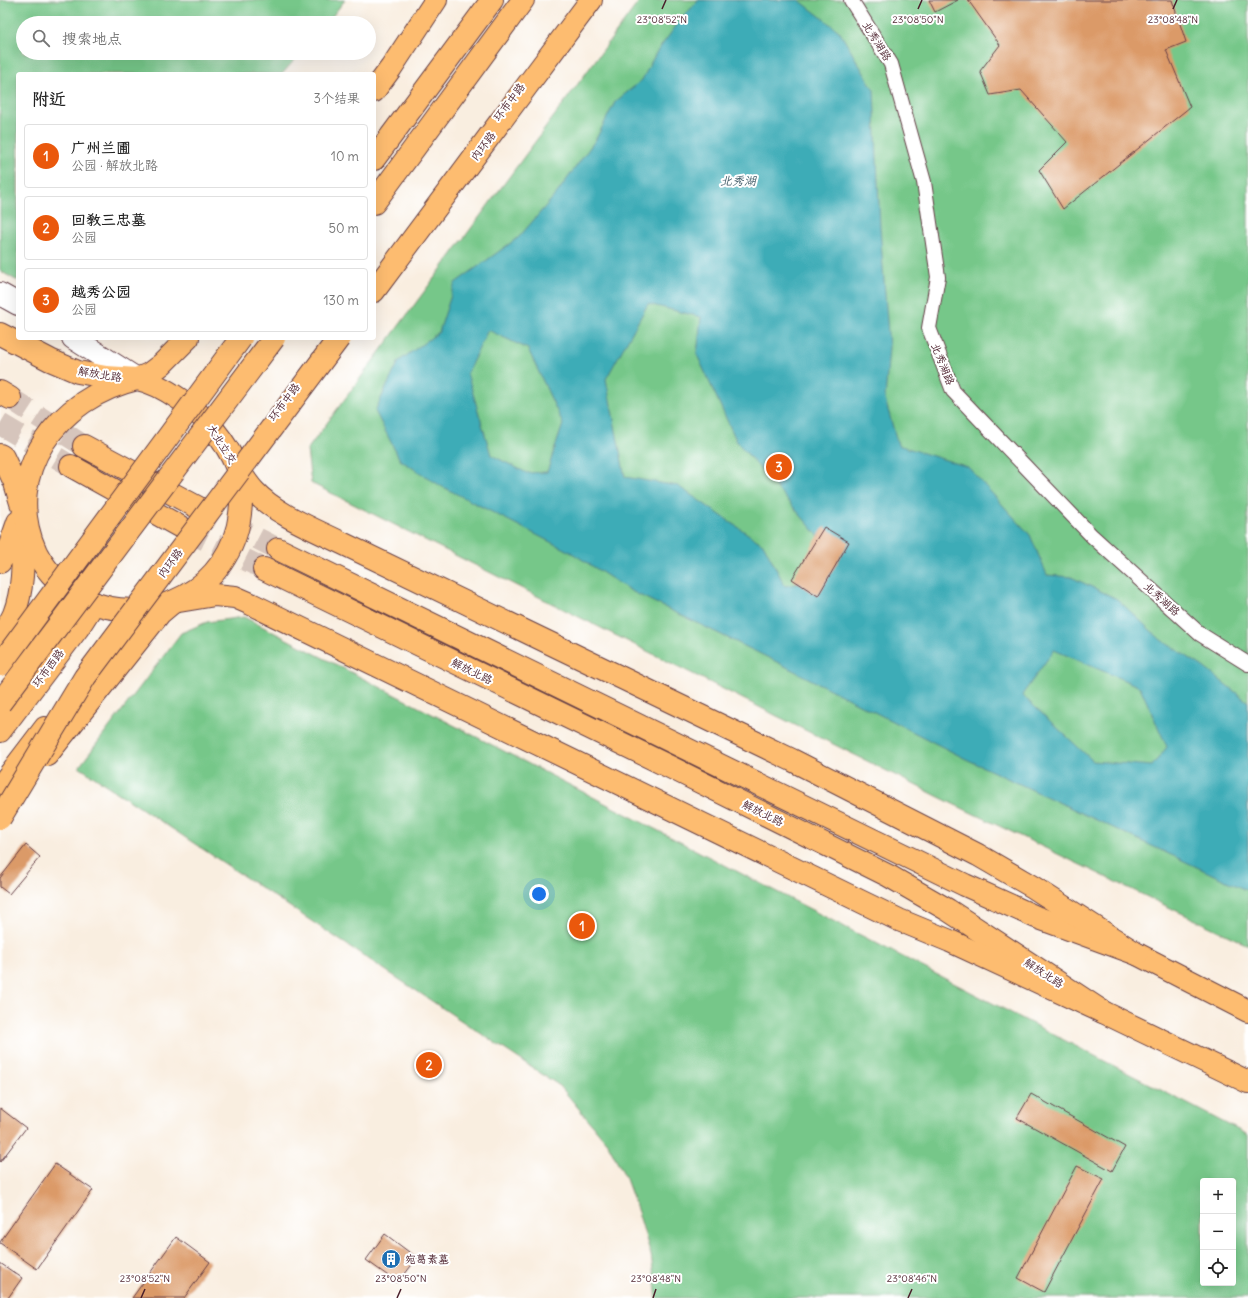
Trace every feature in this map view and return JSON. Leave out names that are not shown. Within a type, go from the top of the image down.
[{"type":"main road","points":[[391,68],[436,0]]},
{"type":"main road","points":[[376,88],[444,0]]},
{"type":"main road","points":[[376,156],[492,0]]},
{"type":"main road","points":[[376,200],[524,0]]},
{"type":"main road","name":"环市中路","points":[[376,277],[587,0]]},
{"type":"main road","name":"内环路","points":[[376,288],[591,0]]},
{"type":"main road","name":"解放北路","points":[[0,334],[50,360],[78,372],[106,377],[137,379]]},
{"type":"main road","points":[[137,379],[149,374],[162,364],[186,340]]},
{"type":"main road","points":[[0,665],[240,340]]},
{"type":"main road","points":[[0,703],[272,340]]},
{"type":"main road","name":"环市中路","points":[[236,466],[330,340]]},
{"type":"main road","name":"内环路","points":[[0,787],[337,340]]},
{"type":"main road","name":"大北立交","points":[[137,379],[167,390],[207,420],[226,447],[236,466],[241,493],[241,507],[239,524],[230,549],[223,561],[205,582],[193,592],[173,602],[138,610],[122,610],[94,603],[78,596],[66,588],[44,565],[31,540],[23,510],[25,484],[28,469],[42,440],[52,427],[85,401],[120,383],[137,379]]},
{"type":"main road","points":[[84,446],[199,508]]},
{"type":"main road","points":[[0,455],[3,457],[15,483],[23,510],[23,564],[20,591],[14,614],[0,638],[8,645],[14,655],[21,676],[23,700]]},
{"type":"main road","points":[[71,466],[186,530]]},
{"type":"main road","points":[[236,466],[254,492],[282,513],[792,760],[978,854],[1033,887],[1137,954],[1248,1011]]},
{"type":"main road","points":[[0,562],[10,544],[23,510]]},
{"type":"main road","points":[[278,549],[965,885],[1036,917],[1137,954]]},
{"type":"main road","name":"解放北路","points":[[264,570],[889,876],[948,910],[1103,1012],[1248,1082]]},
{"type":"main road","points":[[0,814],[160,613],[173,602],[215,595],[235,597],[863,903],[1103,1012]]},
{"type":"main road","name":"环市西路","points":[[0,731],[78,628],[94,603]]},
{"type":"main road","points":[[0,818],[84,677]]},
{"type":"street","points":[[0,294],[16,303]]},
{"type":"street","points":[[75,340],[137,379]]},
{"type":"lane","name":"北秀湖路","points":[[852,0],[892,64],[924,182],[938,277],[929,328],[953,391],[1092,536],[1200,634],[1248,664]]},
{"type":"green space","points":[[0,0],[345,0],[332,16],[16,16],[16,60],[295,60],[284,72],[16,72],[16,280],[0,271]]},
{"type":"green space","points":[[640,0],[1248,0],[1248,945],[951,803],[311,483],[307,450]]},
{"type":"green space","points":[[244,617],[1248,1135],[1248,1298],[657,1298],[651,1255],[625,1176],[608,1144],[560,1086],[79,767],[181,633],[207,622]]},
{"type":"water","name":"北秀湖","points":[[699,0],[799,0],[839,31],[874,90],[880,227],[889,347],[885,399],[898,445],[968,467],[1030,535],[1047,575],[1071,577],[1117,599],[1161,640],[1202,666],[1248,702],[1248,891],[964,758],[769,658],[631,591],[572,553],[441,486],[400,460],[375,411],[399,361],[439,332],[455,283],[519,237],[557,193],[596,139],[615,102],[642,80],[656,53],[682,18]],"holes":[[[648,304],[701,317],[697,355],[737,442],[821,539],[802,583],[785,586],[764,545],[678,486],[625,477],[606,379]],[[488,330],[528,349],[563,424],[547,472],[527,473],[491,455],[467,373]],[[1054,650],[1140,687],[1167,747],[1152,766],[1093,761],[1022,695]]]},
{"type":"building","points":[[929,0],[958,0],[935,12]]},
{"type":"building","points":[[968,0],[1172,0],[1186,42],[1166,50],[1190,107],[1063,209],[1039,170],[1067,142],[1021,90],[990,95],[980,71],[1000,45]]},
{"type":"building","points":[[824,527],[849,542],[818,596],[792,579]]},
{"type":"building","points":[[26,845],[40,857],[9,894],[0,887],[0,878]]},
{"type":"building","points":[[1031,1094],[1125,1147],[1112,1171],[1017,1118]]},
{"type":"building","points":[[0,1108],[26,1128],[0,1162]]},
{"type":"building","points":[[55,1164],[93,1190],[37,1269],[0,1242]]},
{"type":"building","points":[[1077,1166],[1104,1179],[1044,1292],[1018,1278]]},
{"type":"building","name":"宛葛素墓","points":[[385,1234],[417,1258],[398,1283],[366,1260]]},
{"type":"building","points":[[176,1237],[210,1262],[184,1298],[132,1298]]},
{"type":"building","points":[[0,1263],[22,1278],[8,1298],[0,1298]]},
{"type":"tunnel","points":[[10,398],[84,446]]},
{"type":"tunnel","points":[[0,424],[71,466]]},
{"type":"tunnel","points":[[199,508],[278,549]]},
{"type":"tunnel","points":[[186,530],[264,569]]},
{"type":"place","name":"越秀公园","points":[[779,467]]},
{"type":"place","name":"广州兰圃","points":[[582,926]]},
{"type":"place","name":"回教三忠墓","points":[[429,1065]]},
{"type":"place","name":"宛葛素墓","points":[[391,1259]]}]
